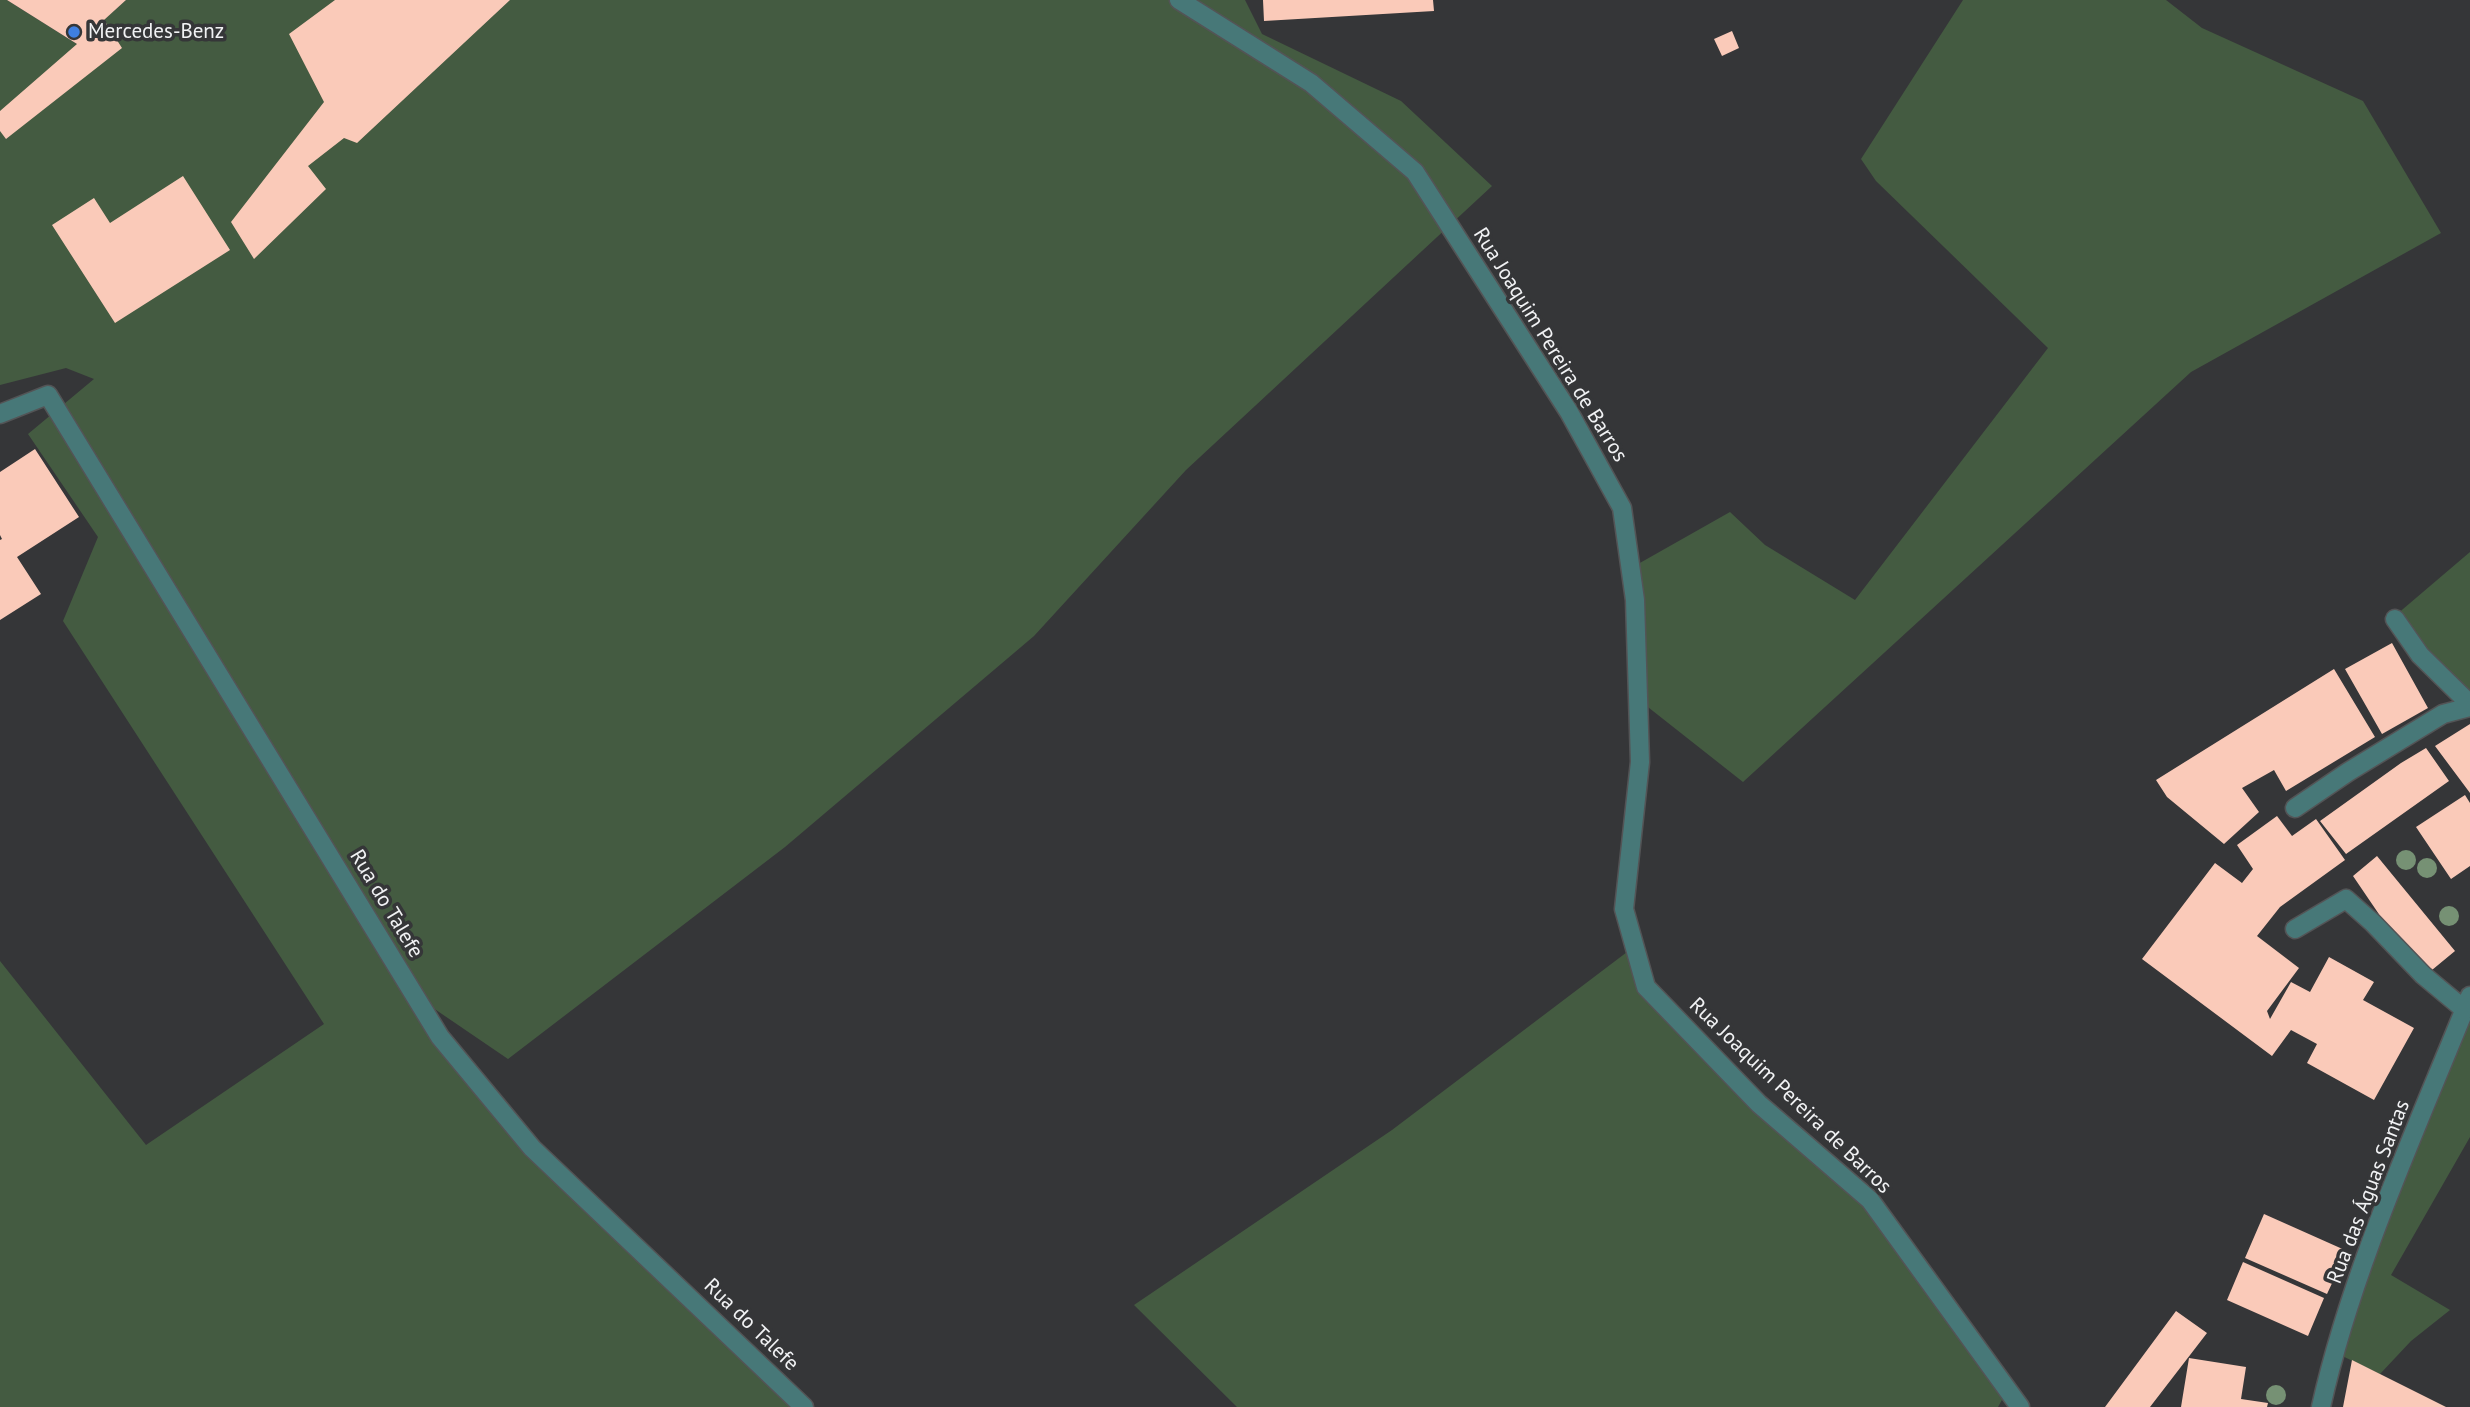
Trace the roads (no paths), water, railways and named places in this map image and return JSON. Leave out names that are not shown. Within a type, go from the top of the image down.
[{"type":"street","name":"Rua Joaquim Pereira de Barros","points":[[1179,0],[1311,83],[1415,172],[1569,412],[1622,508],[1636,600],[1640,762],[1624,909],[1646,987],[1759,1104],[1870,1200],[2020,1407]]},
{"type":"street","name":"Rua do Talefe","points":[[0,414],[48,395],[440,1037],[532,1148],[804,1407]]},
{"type":"street","points":[[2295,808],[2443,714],[2470,706],[2420,655],[2395,619]]},
{"type":"street","points":[[2295,929],[2346,899],[2423,975],[2467,1003]]},
{"type":"street","name":"Rua das Águas Santas","points":[[2321,1407],[2371,1241],[2467,1003]]},
{"type":"place","name":"Mercedes-Benz","points":[[74,32]]}]
